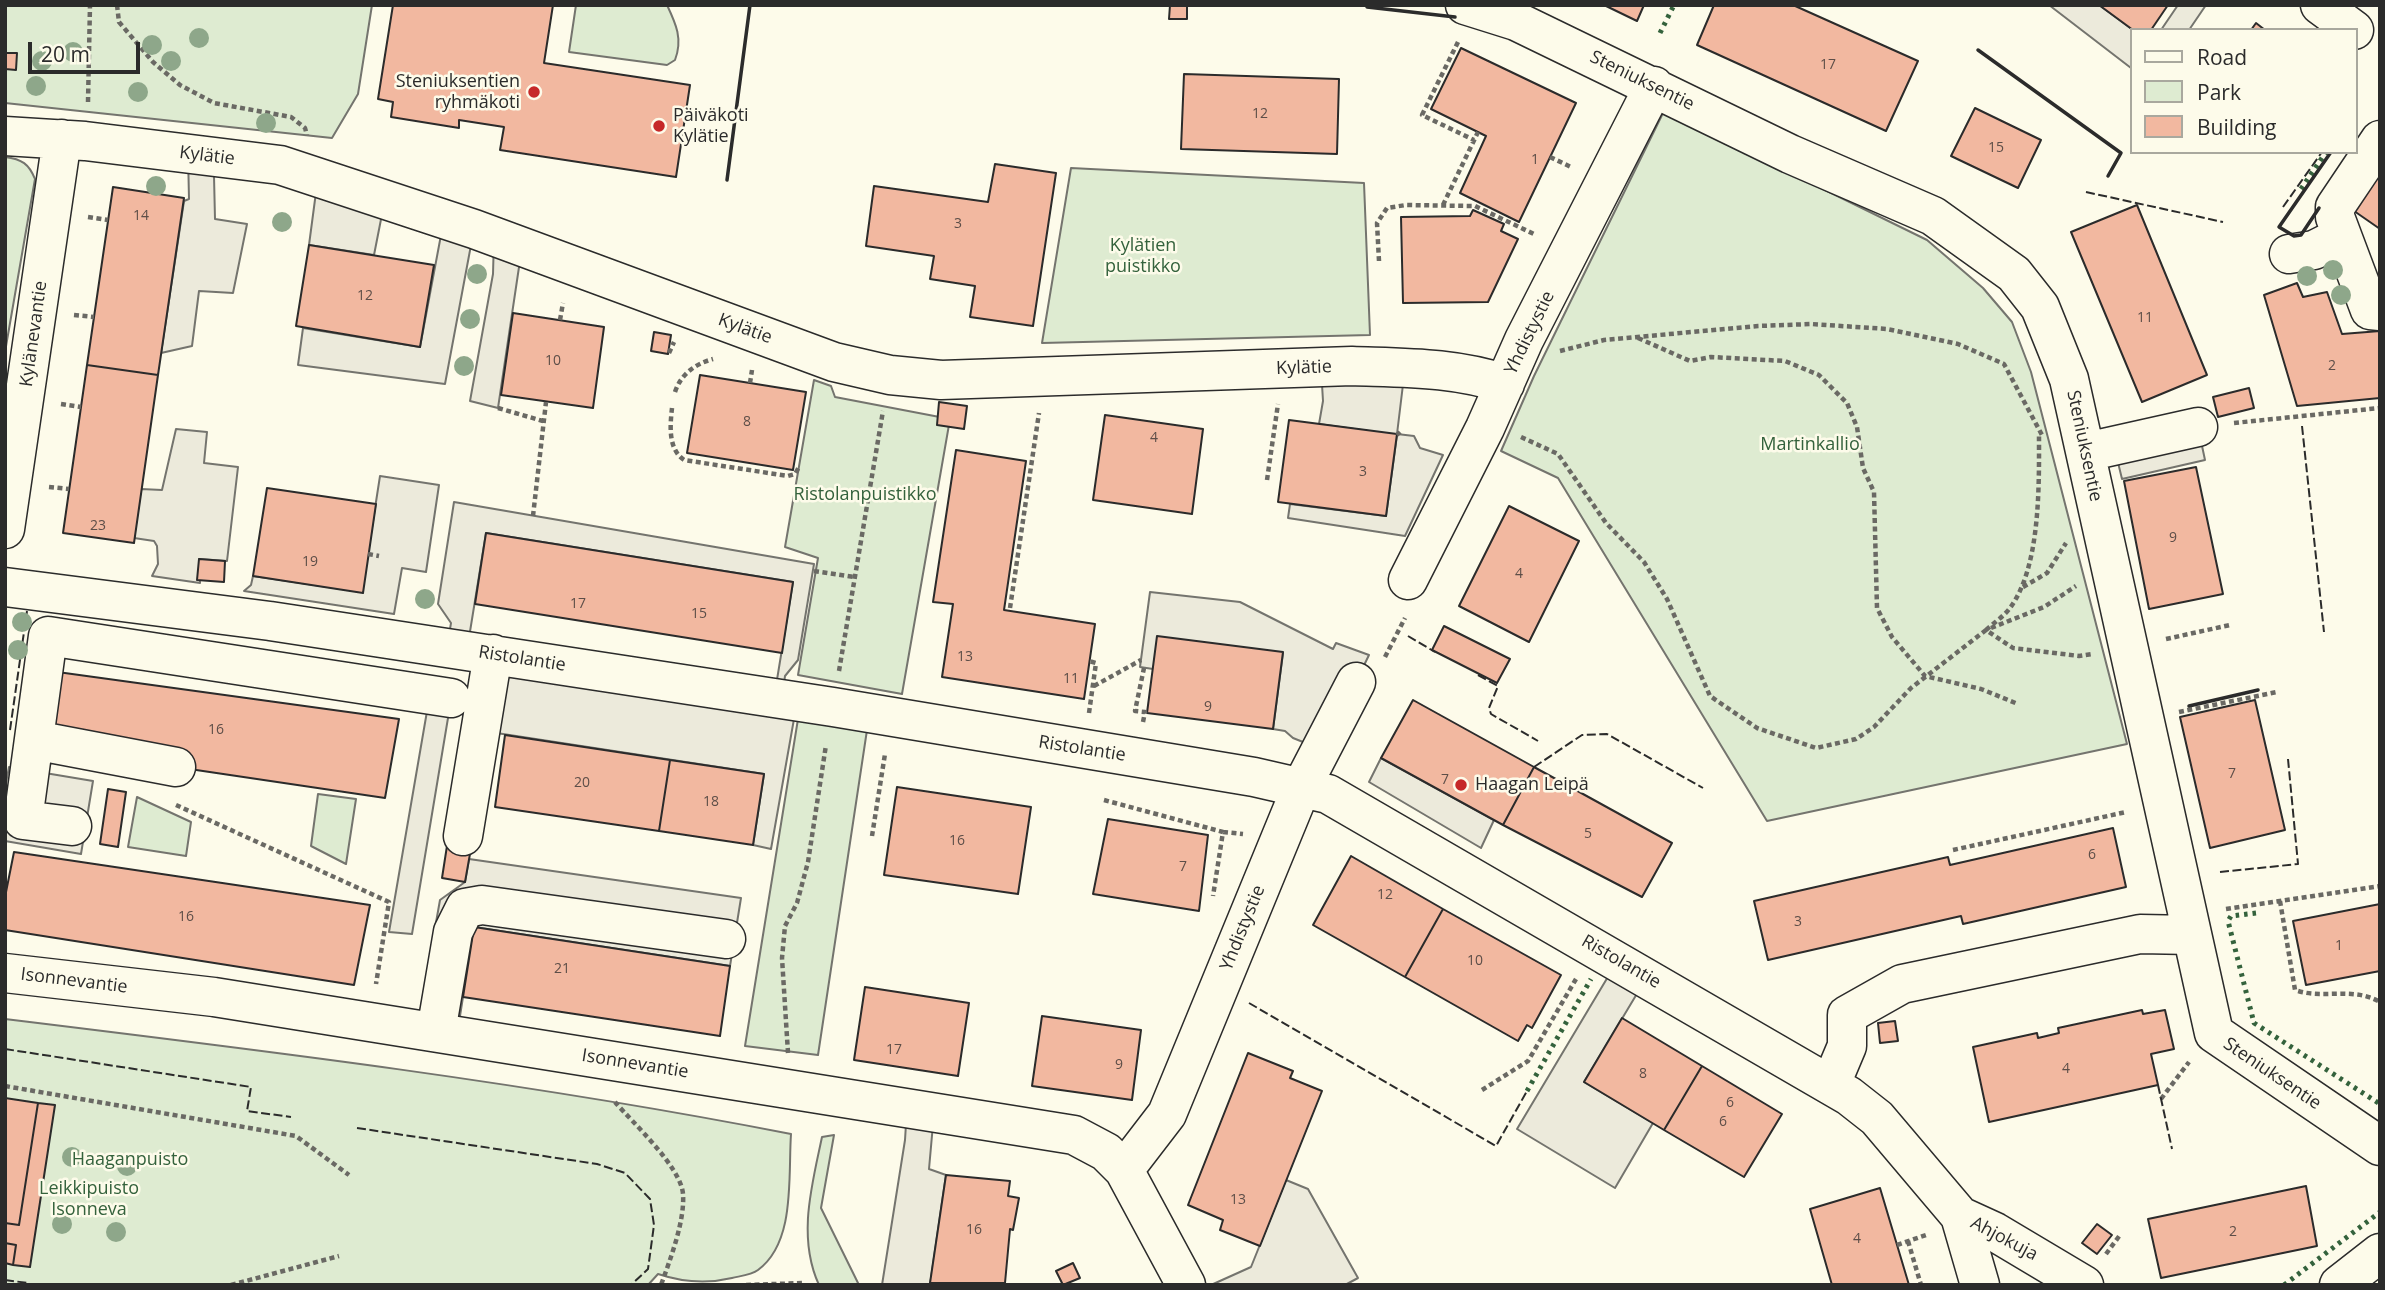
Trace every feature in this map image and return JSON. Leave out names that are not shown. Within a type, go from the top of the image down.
[{"type":"street","points":[[2320,5],[2352,28]]},
{"type":"street","name":"Steniuksentie","points":[[1462,22],[1516,21],[1790,154],[1933,216],[2014,274],[2040,307],[2057,342],[2069,379],[2214,1033],[2380,1146]]},
{"type":"street","points":[[2357,31],[2380,48]]},
{"type":"street","name":"Yhdistystie","points":[[1408,594],[1504,384],[1654,86]]},
{"type":"street","name":"Kylätie","points":[[5,136],[75,126],[280,165],[474,229],[834,362],[890,376],[941,380],[1283,369],[1419,368],[1475,374],[1504,384]]},
{"type":"street","name":"Kylänevantie","points":[[5,529],[75,126]]},
{"type":"street","points":[[2380,140],[2335,207],[2342,236],[2370,310],[2380,311]]},
{"type":"street","points":[[2289,254],[2314,250],[2342,236]]},
{"type":"street","points":[[2084,445],[2198,427]]},
{"type":"street","name":"Ristolantie","points":[[5,587],[196,610],[475,651],[1302,786],[1351,806],[1831,1084],[1877,1118],[1960,1216],[1980,1285]]},
{"type":"street","points":[[53,594],[48,636],[24,745],[23,820],[72,826]]},
{"type":"street","points":[[48,636],[450,703],[475,651]]},
{"type":"street","points":[[463,835],[475,651]]},
{"type":"street","name":"Yhdistystie","points":[[1124,1170],[1167,1114],[1302,786],[1369,673]]},
{"type":"street","points":[[24,745],[176,767]]},
{"type":"street","points":[[436,1032],[453,932],[465,908],[482,905],[726,939]]},
{"type":"street","points":[[1831,1084],[1847,1046],[1847,1015],[1902,984],[2140,934],[2191,929]]},
{"type":"street","name":"Isonnevantie","points":[[5,973],[214,997],[1074,1135],[1106,1152],[1124,1170],[1186,1285]]},
{"type":"street","name":"Ahjokuja","points":[[1960,1216],[1995,1232],[2084,1285]]},
{"type":"street","points":[[2339,1285],[2380,1253]]},
{"type":"path","points":[[75,126],[90,5]]},
{"type":"path","points":[[117,5],[120,22],[153,62],[180,85],[214,103],[292,117],[305,128],[310,147]]},
{"type":"path","points":[[1462,22],[1422,115],[1474,140]]},
{"type":"path","points":[[1443,205],[1478,132]]},
{"type":"path","points":[[1550,157],[1583,172]]},
{"type":"path","points":[[1379,261],[1377,223],[1387,208],[1475,205],[1493,216],[1518,225]]},
{"type":"path","points":[[1510,432],[1558,454],[1605,523],[1644,562],[1661,589],[1710,696],[1757,728],[1816,748],[1856,739],[1874,727],[1925,676],[2010,609],[2022,587],[2039,489],[2039,433],[2004,364],[1958,344],[1887,329],[1811,324],[1604,340],[1564,352],[1555,351]]},
{"type":"path","points":[[1638,338],[1690,361],[1712,357],[1785,361],[1819,376],[1847,403],[1857,427],[1863,468],[1874,492],[1877,608],[1892,637],[1925,676],[1981,689],[2018,704]]},
{"type":"path","points":[[676,392],[679,380],[690,369],[720,357]]},
{"type":"path","points":[[1267,480],[1283,369]]},
{"type":"path","points":[[1010,608],[1045,378]]},
{"type":"path","points":[[533,516],[546,402]]},
{"type":"path","points":[[498,408],[543,421]]},
{"type":"path","points":[[672,408],[671,437],[674,449],[684,460],[788,476],[794,474],[799,467]]},
{"type":"path","points":[[2269,418],[2380,408]]},
{"type":"path","points":[[2039,433],[2058,443],[2084,445]]},
{"type":"path","points":[[2022,587],[2048,573],[2062,545],[2101,520]]},
{"type":"path","points":[[368,554],[379,556]]},
{"type":"path","points":[[1986,630],[2044,607],[2109,562]]},
{"type":"path","points":[[814,571],[854,577]]},
{"type":"path","points":[[1369,673],[1408,594]]},
{"type":"path","points":[[1986,630],[2012,648],[2079,656],[2230,625]]},
{"type":"path","points":[[1093,687],[1140,660]]},
{"type":"path","points":[[1089,662],[1096,663],[1089,714]]},
{"type":"path","points":[[1143,725],[1145,712],[1135,710],[1144,668]]},
{"type":"path","points":[[2192,710],[2277,692]]},
{"type":"path","points":[[872,836],[891,717]]},
{"type":"path","points":[[1104,800],[1223,832],[1248,835]]},
{"type":"path","points":[[1953,850],[2163,804]]},
{"type":"path","points":[[174,805],[389,902],[374,995]]},
{"type":"path","points":[[1211,909],[1223,832]]},
{"type":"path","points":[[2191,929],[2216,911],[2380,886]]},
{"type":"path","points":[[2280,901],[2295,990],[2308,995],[2365,994],[2380,1003]]},
{"type":"path","points":[[1482,1090],[1528,1061],[1595,947]]},
{"type":"path","points":[[782,958],[787,1044]]},
{"type":"path","points":[[2161,1098],[2191,1059]]},
{"type":"path","points":[[5,1086],[296,1136],[349,1175]]},
{"type":"path","points":[[611,1097],[677,1174],[683,1194],[674,1248],[661,1285]]},
{"type":"path","points":[[1908,1241],[1921,1285]]},
{"type":"path","points":[[231,1285],[339,1256]]},
{"type":"path","points":[[746,1285],[803,1283]]},
{"type":"green space","points":[[5,5],[372,5],[358,94],[332,138],[5,103]]},
{"type":"green space","points":[[576,5],[667,5],[676,25],[678,38],[675,60],[667,65],[569,52]]},
{"type":"green space","name":"Martinkallio","points":[[1664,111],[1927,240],[1983,288],[2012,322],[2031,372],[2127,744],[1767,821],[1558,478],[1501,451],[1534,376]]},
{"type":"green space","points":[[5,157],[24,163],[35,179],[5,352]]},
{"type":"green space","name":"Kylätien puistikko","points":[[1071,168],[1364,183],[1370,335],[1042,343]]},
{"type":"green space","name":"Ristolanpuistikko","points":[[814,380],[831,386],[835,397],[950,419],[902,694],[798,675],[818,558],[785,547]]},
{"type":"green space","points":[[798,719],[867,730],[818,1055],[745,1046]]},
{"type":"green space","points":[[318,794],[356,799],[346,864],[311,846]]},
{"type":"green space","points":[[137,797],[191,822],[186,856],[128,847]]},
{"type":"green space","name":"Haaganpuisto","points":[[5,1019],[497,1084],[791,1134],[788,1207],[784,1226],[779,1243],[770,1258],[758,1270],[713,1281],[676,1279],[658,1274],[648,1285],[5,1285]]},
{"type":"green space","points":[[834,1135],[821,1208],[859,1285],[819,1285],[812,1267],[808,1211],[814,1174],[822,1137]]},
{"type":"shaded area","points":[[2049,5],[2099,5],[2130,28],[2130,67]]},
{"type":"shaded area","points":[[2178,5],[2206,5],[2190,28],[2162,28]]},
{"type":"shaded area","points":[[188,154],[214,176],[215,219],[247,224],[233,293],[199,291],[192,346],[161,353],[184,201],[189,199]]},
{"type":"shaded area","points":[[318,177],[385,199],[374,255],[309,245]]},
{"type":"shaded area","points":[[444,219],[474,229],[445,384],[298,365],[303,328],[420,347]]},
{"type":"shaded area","points":[[494,237],[522,247],[498,408],[470,401],[493,274]]},
{"type":"shaded area","points":[[1321,368],[1405,368],[1397,434],[1414,436],[1420,448],[1443,455],[1405,536],[1288,518],[1290,504],[1386,516],[1397,435],[1319,424],[1323,401]]},
{"type":"shaded area","points":[[2198,427],[2205,460],[2122,479],[2114,446]]},
{"type":"shaded area","points":[[176,429],[207,432],[204,463],[238,467],[227,561],[199,559],[200,583],[152,576],[158,564],[157,546],[154,541],[134,538],[141,489],[162,490]]},
{"type":"shaded area","points":[[380,476],[439,485],[426,572],[402,568],[394,614],[244,591],[251,585],[253,576],[362,592]]},
{"type":"shaded area","points":[[454,502],[814,564],[798,660],[785,676],[782,699],[797,702],[771,849],[753,845],[764,774],[490,732],[480,652],[774,698],[793,582],[486,533],[467,650],[447,647],[451,623],[438,604]]},
{"type":"shaded area","points":[[1150,592],[1240,602],[1333,649],[1336,643],[1369,655],[1323,750],[1293,738],[1285,731],[1273,729],[1283,653],[1153,669],[1140,667]]},
{"type":"shaded area","points":[[431,688],[449,712],[412,934],[389,932]]},
{"type":"shaded area","points":[[1381,758],[1494,820],[1481,848],[1369,782]]},
{"type":"shaded area","points":[[9,767],[93,781],[81,854],[5,841],[5,788]]},
{"type":"shaded area","points":[[469,859],[741,898],[730,966],[474,927],[457,1035],[417,1029],[440,900],[465,882]]},
{"type":"shaded area","points":[[1618,960],[1647,977],[1584,1082],[1653,1123],[1615,1188],[1517,1129]]},
{"type":"shaded area","points":[[907,1108],[934,1113],[929,1169],[946,1175],[930,1285],[882,1285],[905,1140]]},
{"type":"shaded area","points":[[1286,1180],[1308,1189],[1358,1278],[1345,1285],[1211,1285],[1251,1267]]},
{"type":"building","name":"Steniuksentien ryhmäkoti","points":[[393,5],[553,5],[544,63],[690,85],[676,177],[500,150],[504,127],[459,120],[459,128],[391,117],[393,102],[378,99]]},
{"type":"building","points":[[1170,5],[1187,5],[1187,19],[1169,19]]},
{"type":"building","points":[[1604,5],[1644,5],[1637,21]]},
{"type":"building","points":[[1714,5],[1793,5],[1918,61],[1886,131],[1697,45]]},
{"type":"building","points":[[2099,5],[2168,5],[2152,28],[2130,28]]},
{"type":"building","points":[[1461,48],[1576,103],[1519,222],[1460,193],[1486,136],[1431,109]]},
{"type":"building","points":[[5,53],[17,53],[16,70],[5,69]]},
{"type":"building","points":[[1184,74],[1339,79],[1337,154],[1181,149]]},
{"type":"building","points":[[1975,108],[2041,140],[2018,188],[1951,156]]},
{"type":"building","points":[[2380,154],[2380,229],[2344,204]]},
{"type":"building","points":[[995,164],[1056,173],[1033,326],[970,317],[975,286],[930,279],[934,256],[866,246],[874,186],[988,202]]},
{"type":"building","points":[[113,187],[184,198],[158,375],[87,365]]},
{"type":"building","points":[[2137,205],[2207,375],[2142,402],[2071,232]]},
{"type":"building","points":[[1473,210],[1504,224],[1501,231],[1518,239],[1488,302],[1403,303],[1401,217],[1470,216]]},
{"type":"building","points":[[309,245],[434,265],[420,347],[296,326]]},
{"type":"building","points":[[2297,283],[2303,297],[2327,292],[2342,334],[2380,331],[2380,398],[2297,406],[2264,295]]},
{"type":"building","points":[[513,313],[604,327],[593,408],[501,395]]},
{"type":"building","points":[[654,332],[671,335],[668,354],[651,351]]},
{"type":"building","points":[[87,365],[158,375],[134,543],[63,533]]},
{"type":"building","points":[[700,375],[806,392],[793,470],[687,453]]},
{"type":"building","points":[[2249,388],[2254,408],[2218,417],[2213,397]]},
{"type":"building","points":[[939,402],[967,406],[964,429],[937,425]]},
{"type":"building","points":[[1105,415],[1203,429],[1192,514],[1093,500]]},
{"type":"building","points":[[1289,420],[1397,434],[1386,516],[1278,502]]},
{"type":"building","points":[[956,450],[1026,461],[1004,610],[1095,624],[1084,699],[942,677],[953,604],[933,602]]},
{"type":"building","points":[[2196,467],[2223,594],[2149,609],[2124,481]]},
{"type":"building","points":[[267,488],[376,504],[363,593],[253,576]]},
{"type":"building","points":[[1509,506],[1579,541],[1529,642],[1459,606]]},
{"type":"building","points":[[486,533],[793,582],[782,653],[475,604]]},
{"type":"building","points":[[199,559],[225,561],[224,582],[197,580]]},
{"type":"building","points":[[1444,626],[1510,659],[1497,683],[1432,650]]},
{"type":"building","points":[[1157,636],[1283,652],[1273,729],[1147,713]]},
{"type":"building","points":[[43,670],[399,719],[385,798],[176,767],[34,740]]},
{"type":"building","points":[[1413,700],[1534,767],[1503,825],[1381,758]]},
{"type":"building","points":[[2255,700],[2285,830],[2210,848],[2180,717]]},
{"type":"building","points":[[505,735],[670,760],[659,831],[495,807]]},
{"type":"building","points":[[670,760],[764,774],[753,845],[659,831]]},
{"type":"building","points":[[1534,767],[1672,843],[1642,897],[1503,825]]},
{"type":"building","points":[[897,787],[1031,807],[1018,894],[884,875]]},
{"type":"building","points":[[108,789],[126,792],[118,847],[100,844]]},
{"type":"building","points":[[1108,819],[1208,835],[1199,911],[1093,894]]},
{"type":"building","points":[[2113,828],[2126,887],[1963,924],[1961,916],[1768,960],[1754,901],[1948,857],[1950,865]]},
{"type":"building","points":[[449,833],[473,837],[465,882],[442,878]]},
{"type":"building","points":[[14,852],[370,905],[354,985],[5,930],[5,897]]},
{"type":"building","points":[[1351,856],[1443,909],[1405,977],[1313,925]]},
{"type":"building","points":[[2380,904],[2380,971],[2306,985],[2293,921]]},
{"type":"building","points":[[1443,909],[1561,975],[1532,1028],[1527,1025],[1518,1041],[1405,977]]},
{"type":"building","points":[[474,927],[730,966],[720,1036],[463,997]]},
{"type":"building","points":[[865,987],[969,1003],[958,1076],[854,1060]]},
{"type":"building","points":[[2142,1010],[2143,1014],[2165,1010],[2174,1049],[2151,1054],[2158,1085],[1989,1122],[1973,1047],[2037,1033],[2038,1038],[2059,1033],[2058,1028]]},
{"type":"building","points":[[1042,1016],[1141,1030],[1132,1100],[1032,1086]]},
{"type":"building","points":[[1622,1018],[1702,1066],[1664,1130],[1584,1082]]},
{"type":"building","points":[[1895,1021],[1898,1041],[1880,1043],[1878,1023]]},
{"type":"building","points":[[1248,1053],[1293,1071],[1290,1078],[1322,1091],[1260,1246],[1220,1230],[1223,1220],[1188,1205]]},
{"type":"building","points":[[1702,1066],[1782,1114],[1744,1177],[1664,1130]]},
{"type":"building","name":"Leikkipuisto Isonneva","points":[[5,1098],[38,1103],[19,1225],[5,1223]]},
{"type":"building","points":[[38,1103],[55,1105],[30,1267],[13,1265],[16,1245],[5,1243],[5,1223],[19,1225]]},
{"type":"building","points":[[946,1175],[1010,1181],[1008,1196],[1019,1198],[1013,1230],[1010,1229],[1005,1283],[930,1283]]},
{"type":"building","points":[[2306,1186],[2317,1246],[2161,1278],[2148,1219]]},
{"type":"building","points":[[1880,1188],[1909,1285],[1832,1285],[1810,1209]]},
{"type":"building","points":[[2097,1224],[2112,1235],[2097,1254],[2082,1243]]},
{"type":"building","points":[[5,1243],[16,1245],[13,1265],[5,1263]]},
{"type":"building","points":[[1073,1263],[1080,1278],[1063,1285],[1056,1271]]},
{"type":"hedge","points":[[1660,33],[1674,5]]},
{"type":"hedge","points":[[2301,189],[2325,154]]},
{"type":"hedge","points":[[2256,913],[2231,916],[2228,921],[2254,1023],[2380,1104]]},
{"type":"hedge","points":[[1527,1091],[1591,979]]},
{"type":"hedge","points":[[2284,1285],[2380,1212]]},
{"type":"fence","points":[[2283,207],[2321,154]]},
{"type":"fence","points":[[2086,192],[2223,222]]},
{"type":"fence","points":[[2302,426],[2324,632]]},
{"type":"fence","points":[[10,730],[27,611]]},
{"type":"fence","points":[[1408,636],[1435,652]]},
{"type":"fence","points":[[1478,675],[1498,686],[1489,708],[1491,714],[1538,741]]},
{"type":"fence","points":[[1534,767],[1582,735],[1607,734],[1703,788]]},
{"type":"fence","points":[[2220,872],[2298,864],[2288,759]]},
{"type":"fence","points":[[1249,1003],[1496,1146],[1527,1091]]},
{"type":"fence","points":[[5,1049],[251,1087],[247,1111],[291,1117]]},
{"type":"fence","points":[[2158,1085],[2172,1149]]},
{"type":"fence","points":[[357,1128],[597,1164],[625,1173],[650,1199],[654,1225],[648,1269],[631,1285]]},
{"type":"fence","points":[[5,1280],[28,1283]]},
{"type":"wall","points":[[727,180],[750,5]]},
{"type":"wall","points":[[1367,7],[1455,17]]},
{"type":"wall","points":[[1978,50],[2121,153],[2108,176]]},
{"type":"wall","points":[[2319,208],[2301,235],[2294,236],[2279,227],[2330,154]]},
{"type":"wall","points":[[2189,706],[2258,690]]},
{"type":"place","name":"Steniuksentien ryhmäkoti","points":[[534,92]]},
{"type":"place","name":"Päiväkoti Kylätie","points":[[659,126]]},
{"type":"place","name":"Haagan Leipä","points":[[1461,785]]}]
